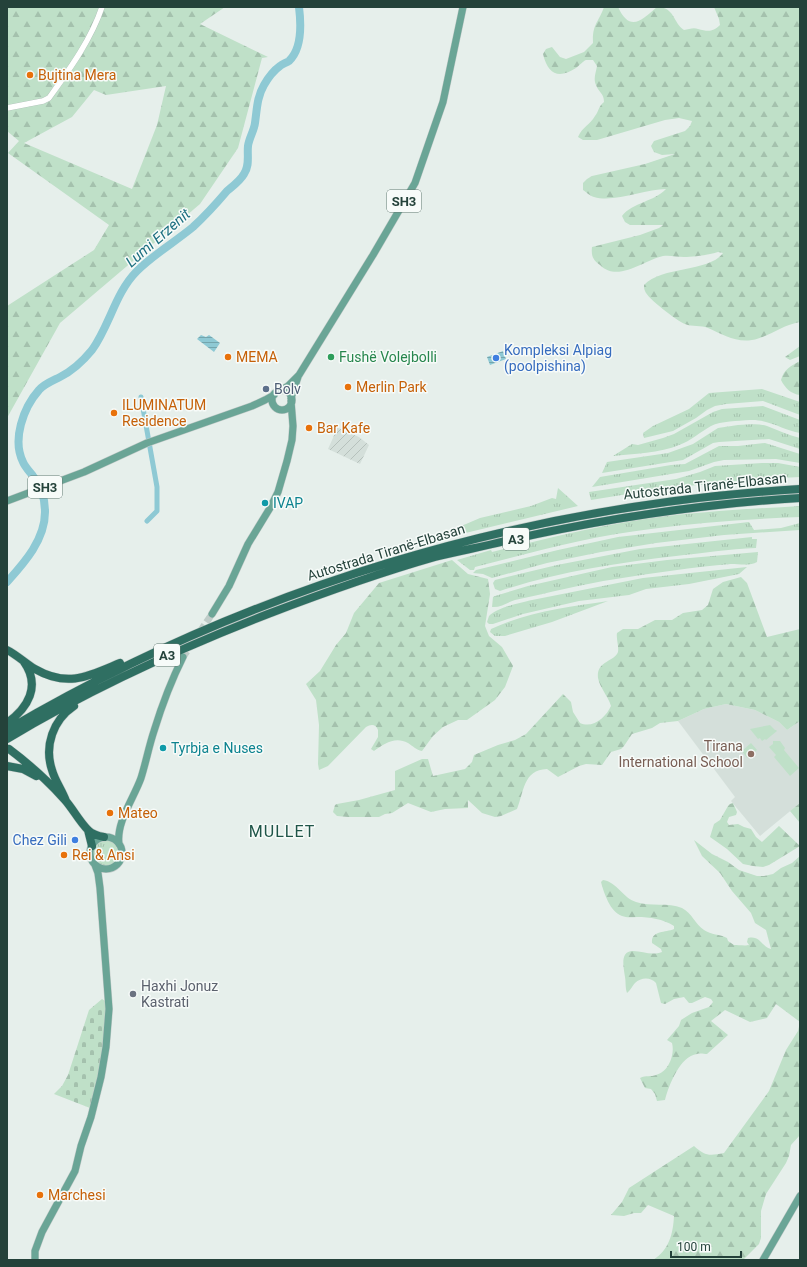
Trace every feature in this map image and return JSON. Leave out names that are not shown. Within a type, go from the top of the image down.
[{"type":"highway","name":"Autostrada Tiranë-Elbasan","points":[[7,730],[134,661],[211,627],[359,572],[474,538],[585,515],[661,502],[712,496],[800,489]]},
{"type":"highway","name":"Autostrada Tiranë-Elbasan","points":[[7,739],[93,691],[151,662],[229,629],[329,592],[437,557],[590,523],[660,512],[800,498]]},
{"type":"highway","points":[[7,650],[41,672],[62,679],[75,679],[87,676],[129,660],[134,661]]},
{"type":"highway","points":[[7,723],[22,711],[27,703],[31,691],[29,671],[19,657]]},
{"type":"highway","name":"A3","points":[[66,801],[50,765],[50,740],[52,733],[61,718],[70,709],[92,696],[93,691]]},
{"type":"highway","points":[[9,749],[50,784],[66,801],[88,830],[94,834],[106,837]]},
{"type":"highway","points":[[7,766],[23,769],[50,784]]},
{"type":"highway","points":[[88,830],[92,846]]},
{"type":"main road","name":"SH3","points":[[283,410],[289,406],[299,375],[373,255],[415,183],[443,102],[463,7]]},
{"type":"main road","name":"SH3","points":[[7,501],[84,472],[151,441],[252,406],[288,386],[299,375]]},
{"type":"main road","points":[[212,614],[229,586],[248,544],[270,508],[278,492],[284,473],[291,444],[293,418],[291,399],[287,392],[277,393],[272,398],[273,404],[278,409],[283,410],[293,418]]},
{"type":"main road","name":"SH3","points":[[252,406],[273,404]]},
{"type":"main road","points":[[119,844],[118,835],[120,825],[141,776],[164,700],[183,657]]},
{"type":"main road","points":[[35,1260],[35,1251],[42,1232],[75,1171],[81,1146],[91,1117],[104,1062],[109,1008],[100,888],[98,874],[90,855],[92,846],[96,841],[106,837],[120,825]]},
{"type":"main road","points":[[95,865],[108,869],[114,867],[121,859],[122,850],[119,844],[114,839],[106,837]]},
{"type":"main road","points":[[100,888],[103,876],[108,869]]},
{"type":"main road","points":[[763,1260],[800,1196]]},
{"type":"street","points":[[7,108],[43,101],[49,98],[89,36],[102,7]]},
{"type":"shaded area","points":[[336,427],[359,437],[369,445],[360,464],[328,449],[337,429]]},
{"type":"shaded area","name":"Tirana International School","points":[[726,704],[755,710],[779,722],[787,730],[800,721],[800,803],[760,836],[731,801],[735,797],[678,721],[704,709]]},
{"type":"green space","points":[[7,7],[225,7],[200,24],[268,57],[262,58],[238,148],[200,204],[60,323],[7,418],[7,306],[94,250],[109,225],[8,153],[19,141],[7,131]],"holes":[[[166,86],[157,125],[132,189],[24,143],[72,117],[94,90],[106,95]]]},
{"type":"green space","points":[[604,7],[618,7],[627,20],[632,22],[641,20],[657,7],[663,8],[671,12],[680,27],[684,30],[695,28],[709,31],[720,25],[714,7],[800,7],[800,322],[752,340],[746,341],[735,339],[705,327],[688,325],[681,322],[656,304],[644,289],[644,285],[652,279],[708,263],[717,259],[723,253],[718,252],[688,257],[663,256],[631,269],[615,272],[607,270],[594,259],[592,255],[592,247],[640,235],[663,225],[630,225],[625,222],[622,216],[627,211],[656,197],[666,189],[620,197],[602,198],[590,195],[583,190],[583,183],[592,176],[645,164],[675,154],[662,155],[654,152],[651,146],[654,141],[685,131],[690,126],[692,121],[679,118],[665,120],[597,140],[583,140],[578,137],[582,130],[593,119],[604,102],[603,97],[595,83],[597,66],[593,60],[586,60],[576,68],[559,74],[551,71],[543,54],[546,49],[552,47],[560,57],[566,59],[584,52],[593,43],[595,27]]},
{"type":"green space","points":[[800,346],[800,356],[790,360],[785,357]]},
{"type":"green space","points":[[800,361],[800,395],[789,390],[784,386],[781,380],[786,370]]},
{"type":"green space","points":[[762,389],[800,402],[800,415],[763,401],[726,404],[715,406],[707,410],[673,431],[644,438],[643,433],[653,426],[689,409],[709,393]]},
{"type":"green space","points":[[763,406],[800,420],[800,433],[757,420],[720,423],[711,426],[688,441],[672,448],[646,453],[613,456],[632,444],[638,445],[674,434],[713,412],[722,409]]},
{"type":"green space","points":[[738,425],[764,425],[800,438],[800,449],[769,439],[719,442],[713,443],[683,460],[602,473],[607,462],[668,453],[693,444],[718,428]]},
{"type":"green space","points":[[765,443],[800,454],[800,463],[776,459],[724,460],[689,471],[592,487],[600,477],[685,464],[719,446],[738,446]]},
{"type":"green space","points":[[778,463],[800,467],[800,477],[695,485],[591,500],[589,492],[676,479],[715,466]]},
{"type":"green space","points":[[558,488],[578,506],[453,536],[450,535],[452,530],[480,518],[531,506],[552,498],[556,499]]},
{"type":"green space","points":[[800,506],[800,517],[706,523],[629,532],[540,550],[475,567],[474,570],[470,570],[457,560],[491,550],[492,552],[626,522],[681,514]]},
{"type":"green space","points":[[749,522],[754,530],[781,528],[800,523],[800,530],[724,535],[656,543],[547,563],[492,578],[483,574],[473,573],[476,570],[618,537]]},
{"type":"green space","points":[[752,537],[752,539],[757,539],[756,548],[716,551],[609,565],[544,578],[500,591],[495,589],[493,583],[495,580],[557,565],[640,549]]},
{"type":"green space","points":[[758,552],[757,562],[752,564],[731,564],[702,567],[603,581],[515,600],[501,606],[492,607],[493,597],[495,596],[528,586],[612,567],[667,560]]},
{"type":"green space","points":[[452,560],[468,574],[488,579],[490,594],[485,626],[489,636],[502,647],[513,666],[505,687],[495,700],[467,720],[458,720],[443,727],[433,736],[422,751],[399,740],[390,742],[374,751],[371,749],[378,737],[378,730],[375,726],[370,725],[366,727],[328,766],[319,770],[319,725],[316,700],[306,684],[320,671],[336,645],[346,633],[354,613],[379,583]]},
{"type":"green space","points":[[747,567],[739,574],[689,584],[646,589],[629,595],[579,601],[523,614],[493,624],[489,624],[487,622],[489,616],[498,610],[532,600],[643,578]]},
{"type":"green space","points":[[741,577],[747,583],[767,637],[800,629],[800,721],[787,730],[779,722],[755,710],[726,704],[704,709],[678,721],[660,723],[652,728],[632,734],[624,746],[621,749],[611,752],[602,765],[586,764],[558,777],[547,769],[539,770],[533,773],[526,783],[517,809],[501,816],[495,817],[482,813],[468,800],[468,808],[445,809],[431,812],[408,803],[392,813],[379,817],[337,816],[333,812],[335,805],[337,804],[359,800],[395,790],[395,771],[422,759],[428,759],[433,776],[465,769],[472,762],[474,755],[515,740],[526,734],[563,694],[571,702],[573,712],[580,723],[590,724],[598,721],[606,714],[611,706],[599,682],[598,672],[602,665],[613,658],[618,652],[617,633],[623,629],[638,629],[655,620],[672,620],[683,613],[702,610],[708,605],[713,589],[723,582]]},
{"type":"green space","points":[[608,601],[552,622],[505,636],[495,636],[490,632],[491,629],[505,623],[533,614]]},
{"type":"green space","points":[[770,725],[777,731],[766,740],[765,739],[762,741],[760,738],[758,739],[750,729]]},
{"type":"green space","points":[[773,741],[780,741],[785,748],[784,750],[799,768],[790,776],[774,757],[776,755],[769,747],[773,744]]},
{"type":"green space","points":[[751,743],[757,750],[747,758],[742,751]]},
{"type":"green space","points":[[733,803],[737,812],[736,815],[729,817],[727,822],[729,825],[738,824],[751,829],[756,837],[762,842],[779,826],[800,846],[769,865],[763,867],[743,864],[727,849],[710,837],[714,824],[720,820],[728,806]]},
{"type":"green space","points":[[800,803],[800,823],[790,811]]},
{"type":"green space","points":[[106,840],[115,844],[119,853],[115,862],[106,866],[97,862],[93,853],[97,844]]},
{"type":"green space","points":[[694,840],[712,854],[728,862],[739,870],[757,876],[773,874],[792,863],[800,856],[800,1022],[776,1004],[767,1018],[750,1022],[725,1010],[711,1021],[728,1035],[707,1054],[697,1054],[685,1060],[680,1065],[672,1079],[665,1100],[657,1101],[655,1094],[651,1089],[645,1088],[640,1078],[661,1073],[668,1066],[672,1057],[673,1047],[672,1043],[667,1040],[679,1026],[681,1020],[692,1013],[709,1007],[713,1002],[711,999],[705,997],[689,1003],[684,997],[674,999],[665,1004],[661,1003],[656,983],[649,979],[637,981],[627,993],[623,965],[626,954],[633,951],[651,953],[662,952],[661,949],[652,943],[652,939],[656,934],[674,929],[674,926],[656,919],[626,917],[618,914],[608,902],[601,882],[603,880],[608,881],[631,900],[636,902],[671,905],[682,908],[704,930],[727,938],[728,941],[734,945],[749,945],[747,942],[748,938],[756,938],[771,949],[766,930],[755,923],[751,913],[732,891],[720,873],[702,856]]},
{"type":"green space","points":[[102,999],[105,1001],[106,1010],[100,1071],[90,1108],[54,1094],[62,1086],[68,1075],[89,1010]]},
{"type":"green space","points":[[800,1022],[800,1135],[791,1145],[786,1163],[766,1194],[761,1211],[761,1238],[759,1244],[743,1260],[653,1260],[663,1251],[669,1241],[673,1229],[674,1216],[648,1205],[641,1213],[634,1213],[624,1216],[611,1215],[622,1202],[629,1188],[694,1146],[701,1152],[708,1154],[715,1155],[724,1153],[769,1091],[786,1050],[798,1031]]},
{"type":"water","points":[[201,335],[206,337],[209,335],[220,343],[214,352],[197,339]]},
{"type":"water","points":[[503,351],[506,359],[490,365],[487,357]]},
{"type":"waterway","name":"Lumi Erzenit","points":[[7,582],[32,550],[44,522],[45,507],[42,493],[36,480],[26,468],[20,453],[19,434],[28,406],[33,397],[41,388],[73,369],[92,350],[104,330],[123,289],[137,271],[150,259],[193,227],[242,177],[247,167],[249,143],[260,94],[273,72],[281,65],[289,61],[296,50],[300,36],[299,7]]},
{"type":"waterway","points":[[141,397],[157,487],[157,511],[147,521]]},
{"type":"tunnel","points":[[183,657],[212,614]]},
{"type":"place","name":"Bujtina Mera","points":[[30,75]]},
{"type":"place","name":"MEMA","points":[[228,357]]},
{"type":"place","name":"Fushë Volejbolli","points":[[331,357]]},
{"type":"place","name":"Kompleksi Alpiag (poolpishina)","points":[[496,358]]},
{"type":"place","name":"Merlin Park","points":[[348,387]]},
{"type":"place","name":"Bolv","points":[[266,389]]},
{"type":"place","name":"ILUMINATUM Residence","points":[[114,413]]},
{"type":"place","name":"Bar Kafe","points":[[309,428]]},
{"type":"place","name":"IVAP","points":[[265,503]]},
{"type":"place","name":"Tyrbja e Nuses","points":[[163,748]]},
{"type":"place","name":"Tirana International School","points":[[751,754]]},
{"type":"place","name":"Mateo","points":[[110,813]]},
{"type":"place","name":"Chez Gili","points":[[75,840]]},
{"type":"place","name":"Rei & Ansi","points":[[64,855]]},
{"type":"place","name":"Haxhi Jonuz Kastrati","points":[[133,994]]},
{"type":"place","name":"Marchesi","points":[[40,1195]]},
{"type":"district","name":"MULLET","points":[[282,831]]}]
